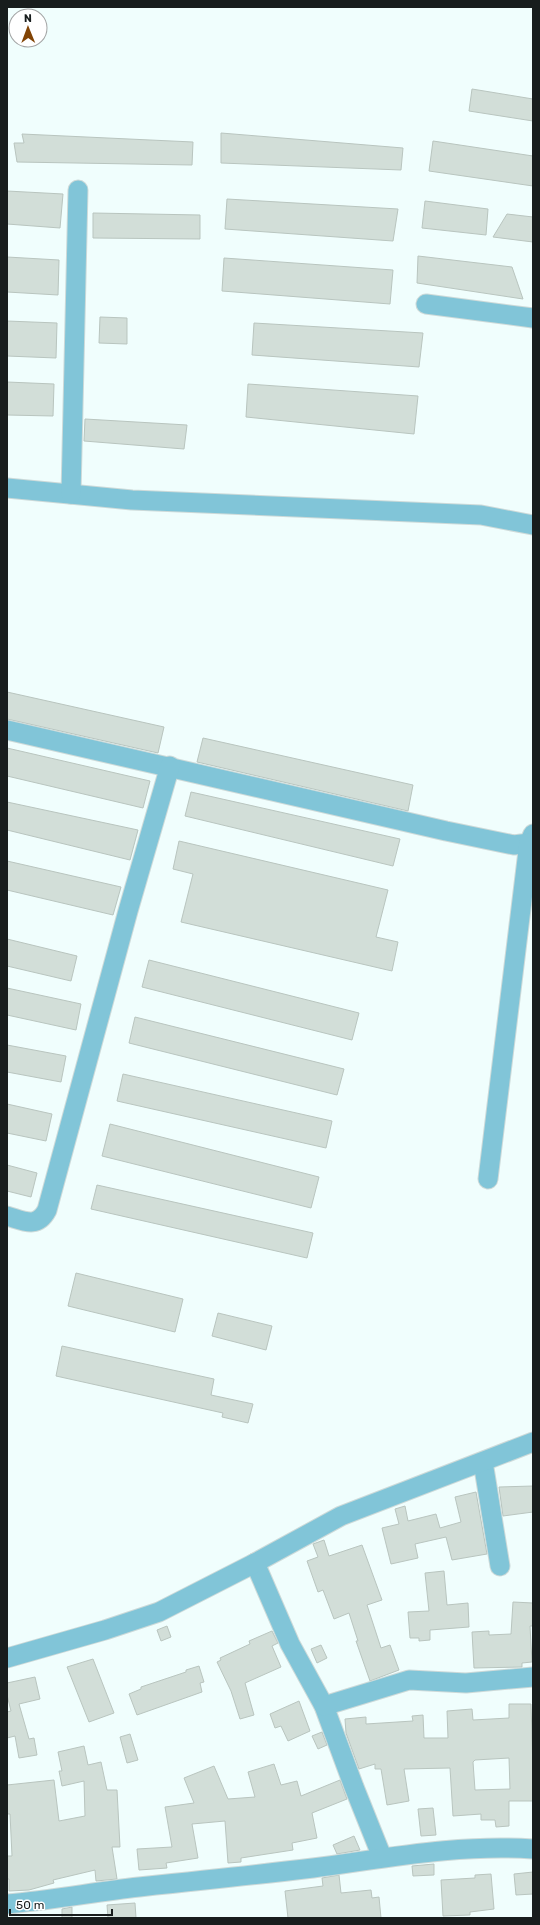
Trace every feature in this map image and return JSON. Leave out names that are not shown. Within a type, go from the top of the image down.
[{"type":"street","points":[[71,494],[78,190]]},
{"type":"street","points":[[426,304],[533,318]]},
{"type":"street","points":[[7,488],[132,500],[482,515],[533,525]]},
{"type":"street","points":[[7,730],[170,766],[446,831],[514,845],[531,839],[488,1180]]},
{"type":"street","points":[[7,1216],[35,1222],[43,1218],[47,1210],[128,911],[170,766]]},
{"type":"street","points":[[7,1658],[105,1630],[159,1612],[342,1516],[533,1442]]},
{"type":"street","points":[[483,1462],[500,1566]]},
{"type":"street","points":[[254,1563],[290,1644],[324,1706],[382,1857]]},
{"type":"street","points":[[324,1706],[409,1680],[466,1683],[533,1677]]},
{"type":"street","points":[[7,1904],[57,1899],[139,1887],[232,1878],[382,1857],[485,1848],[533,1849]]},
{"type":"building","points":[[472,89],[533,99],[533,121],[469,111]]},
{"type":"building","points":[[221,133],[403,148],[401,170],[221,163]]},
{"type":"building","points":[[22,134],[193,142],[192,165],[17,162],[14,143],[24,143]]},
{"type":"building","points":[[433,141],[533,156],[533,186],[429,171]]},
{"type":"building","points":[[7,191],[63,194],[60,228],[7,224]]},
{"type":"building","points":[[227,199],[398,209],[393,241],[225,229]]},
{"type":"building","points":[[425,201],[488,209],[486,235],[422,228]]},
{"type":"building","points":[[93,213],[200,215],[200,239],[93,238]]},
{"type":"building","points":[[507,214],[533,217],[533,242],[493,237]]},
{"type":"building","points":[[418,256],[512,267],[523,299],[417,283]]},
{"type":"building","points":[[7,257],[59,260],[58,295],[7,292]]},
{"type":"building","points":[[224,258],[393,270],[390,304],[222,291]]},
{"type":"building","points":[[100,317],[127,318],[127,344],[99,343]]},
{"type":"building","points":[[7,321],[57,323],[56,358],[7,356]]},
{"type":"building","points":[[254,323],[423,333],[419,367],[252,355]]},
{"type":"building","points":[[7,382],[54,384],[53,416],[7,415]]},
{"type":"building","points":[[248,384],[418,396],[414,434],[246,417]]},
{"type":"building","points":[[85,419],[187,425],[184,449],[84,441]]},
{"type":"building","points":[[7,692],[164,727],[158,753],[7,719]]},
{"type":"building","points":[[203,738],[413,785],[408,811],[197,762]]},
{"type":"building","points":[[7,748],[150,781],[143,808],[7,776]]},
{"type":"building","points":[[191,792],[400,839],[393,866],[185,816]]},
{"type":"building","points":[[7,802],[138,830],[130,860],[7,830]]},
{"type":"building","points":[[179,841],[388,890],[376,937],[398,942],[392,971],[181,922],[193,874],[173,869]]},
{"type":"building","points":[[7,861],[121,887],[113,915],[7,890]]},
{"type":"building","points":[[7,939],[77,956],[71,981],[7,966]]},
{"type":"building","points":[[149,960],[359,1013],[352,1040],[142,987]]},
{"type":"building","points":[[7,988],[81,1004],[76,1030],[7,1015]]},
{"type":"building","points":[[135,1017],[344,1069],[337,1095],[129,1043]]},
{"type":"building","points":[[7,1045],[66,1056],[61,1082],[7,1072]]},
{"type":"building","points":[[123,1074],[332,1121],[326,1148],[117,1101]]},
{"type":"building","points":[[7,1104],[52,1114],[46,1141],[7,1133]]},
{"type":"building","points":[[110,1124],[319,1177],[311,1208],[102,1156]]},
{"type":"building","points":[[7,1165],[37,1173],[31,1197],[7,1191]]},
{"type":"building","points":[[97,1185],[313,1233],[307,1258],[91,1209]]},
{"type":"building","points":[[76,1273],[183,1299],[175,1332],[68,1306]]},
{"type":"building","points":[[218,1313],[272,1326],[266,1350],[212,1336]]},
{"type":"building","points":[[62,1346],[214,1379],[211,1395],[253,1404],[248,1423],[222,1417],[223,1413],[56,1376]]},
{"type":"building","points":[[533,1486],[533,1512],[503,1516],[499,1487]]},
{"type":"building","points":[[476,1492],[487,1554],[452,1560],[446,1537],[415,1544],[418,1558],[391,1564],[382,1528],[399,1524],[395,1509],[405,1506],[408,1521],[436,1514],[440,1528],[461,1522],[455,1497]]},
{"type":"building","points":[[324,1540],[329,1556],[362,1545],[382,1600],[367,1605],[381,1648],[390,1645],[399,1670],[370,1681],[356,1641],[358,1641],[349,1613],[334,1619],[323,1590],[318,1592],[307,1561],[318,1557],[313,1544]]},
{"type":"building","points":[[444,1571],[447,1605],[468,1603],[469,1627],[430,1630],[430,1640],[419,1641],[419,1638],[410,1638],[408,1612],[429,1611],[425,1573]]},
{"type":"building","points":[[513,1602],[533,1603],[533,1626],[530,1626],[532,1662],[522,1663],[522,1667],[474,1668],[472,1632],[489,1631],[489,1635],[511,1634]]},
{"type":"building","points":[[167,1626],[171,1637],[161,1641],[157,1630]]},
{"type":"building","points":[[272,1631],[278,1643],[272,1646],[281,1667],[245,1683],[254,1715],[240,1719],[231,1691],[217,1662],[221,1660],[220,1658],[250,1644],[249,1641]]},
{"type":"building","points":[[321,1645],[327,1658],[317,1663],[311,1649]]},
{"type":"building","points":[[93,1659],[114,1713],[89,1722],[67,1667]]},
{"type":"building","points":[[199,1666],[204,1682],[200,1683],[202,1692],[137,1715],[129,1694],[141,1689],[141,1687],[186,1672],[186,1670]]},
{"type":"building","points":[[35,1677],[40,1699],[19,1704],[29,1739],[34,1738],[37,1755],[19,1758],[15,1736],[7,1738],[7,1712],[11,1711],[7,1695],[7,1683]]},
{"type":"building","points":[[299,1701],[310,1731],[288,1741],[281,1726],[275,1728],[270,1714]]},
{"type":"building","points":[[509,1704],[531,1704],[533,1801],[509,1801],[509,1826],[496,1827],[495,1820],[481,1820],[481,1814],[453,1816],[450,1768],[404,1769],[409,1801],[387,1805],[381,1769],[375,1769],[375,1764],[359,1769],[346,1733],[345,1719],[366,1717],[366,1724],[413,1721],[412,1716],[423,1715],[424,1738],[448,1738],[447,1711],[472,1709],[473,1720],[509,1718]],"holes":[[[509,1758],[510,1789],[475,1790],[473,1762],[475,1760]]]},
{"type":"building","points":[[322,1732],[327,1745],[318,1749],[312,1736]]},
{"type":"building","points":[[130,1734],[138,1760],[127,1763],[120,1737]]},
{"type":"building","points":[[84,1746],[88,1765],[101,1762],[107,1790],[117,1790],[120,1847],[112,1847],[117,1879],[96,1881],[95,1870],[53,1880],[54,1883],[29,1890],[9,1891],[9,1879],[7,1879],[7,1856],[12,1856],[10,1814],[7,1814],[7,1785],[54,1780],[59,1821],[85,1816],[84,1781],[62,1786],[59,1771],[62,1771],[58,1752]]},
{"type":"building","points":[[274,1764],[281,1785],[297,1781],[301,1796],[340,1780],[347,1799],[312,1813],[317,1838],[292,1843],[293,1850],[241,1858],[241,1862],[228,1863],[225,1821],[192,1824],[198,1858],[166,1863],[167,1868],[139,1870],[137,1849],[172,1847],[165,1807],[194,1803],[184,1778],[214,1766],[228,1799],[255,1797],[248,1772]]},
{"type":"building","points":[[433,1808],[436,1835],[421,1836],[418,1809]]},
{"type":"building","points":[[354,1836],[360,1850],[337,1854],[333,1845]]},
{"type":"building","points":[[434,1864],[434,1875],[413,1876],[412,1866]]},
{"type":"building","points":[[533,1872],[533,1894],[516,1895],[514,1874]]},
{"type":"building","points":[[491,1874],[494,1909],[470,1912],[470,1915],[443,1916],[441,1880],[475,1878],[475,1875]]},
{"type":"building","points":[[339,1875],[341,1893],[371,1890],[372,1898],[379,1897],[381,1918],[288,1918],[285,1891],[323,1886],[322,1878]]},
{"type":"building","points":[[135,1903],[136,1918],[108,1918],[107,1905]]},
{"type":"building","points":[[72,1907],[72,1918],[62,1918],[62,1909]]}]
